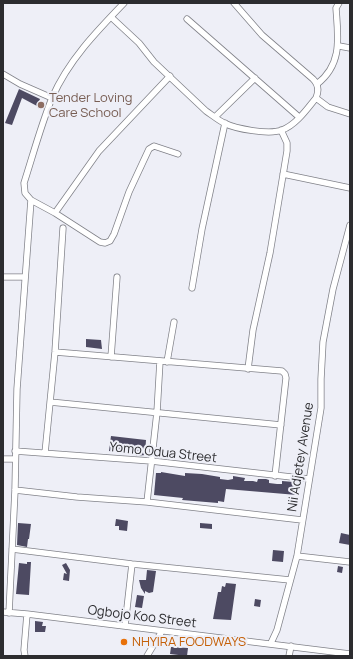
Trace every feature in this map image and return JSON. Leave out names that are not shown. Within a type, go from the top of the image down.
[{"type":"street","points":[[124,3],[84,46],[52,98],[24,183],[25,193],[32,200],[100,242],[105,243],[110,240],[114,234],[149,149],[154,146],[178,154]]},
{"type":"street","points":[[110,17],[139,43],[154,62],[206,111],[224,124],[259,131],[271,132],[281,130],[289,126],[316,98],[318,94],[317,84],[262,35],[234,3]]},
{"type":"street","points":[[317,84],[330,72],[339,46],[338,6],[332,3]]},
{"type":"street","points":[[187,18],[298,117]]},
{"type":"street","points":[[339,46],[350,48]]},
{"type":"street","points":[[3,74],[20,84],[52,98]]},
{"type":"street","points":[[55,213],[99,151],[170,76]]},
{"type":"street","points":[[215,117],[255,78]]},
{"type":"street","points":[[316,98],[328,106],[350,114]]},
{"type":"street","points":[[192,288],[202,229],[224,124]]},
{"type":"street","points":[[248,369],[253,330],[270,254],[287,151],[287,143],[281,130]]},
{"type":"street","points":[[283,174],[350,188]]},
{"type":"street","points":[[6,613],[12,548],[15,490],[17,389],[32,200]]},
{"type":"street","name":"Nii Adjetey Avenue","points":[[271,644],[277,630],[297,556],[321,408],[323,342],[333,289],[350,224]]},
{"type":"street","points":[[45,453],[55,352],[63,228]]},
{"type":"street","points":[[3,277],[25,277]]},
{"type":"street","points":[[111,357],[117,277]]},
{"type":"street","points":[[167,362],[174,322]]},
{"type":"street","points":[[55,352],[282,371],[286,378],[275,476]]},
{"type":"street","points":[[147,502],[157,412],[160,361]]},
{"type":"street","points":[[50,402],[281,425]]},
{"type":"street","name":"Yomo Odua Street","points":[[15,451],[151,461],[309,479]]},
{"type":"street","points":[[3,459],[15,459]]},
{"type":"street","points":[[15,490],[77,497],[147,502],[302,520]]},
{"type":"street","points":[[12,548],[132,564],[290,580]]},
{"type":"street","points":[[297,556],[350,562]]},
{"type":"street","points":[[125,626],[132,564]]},
{"type":"street","name":"Ogbojo Koo Street","points":[[6,613],[26,614],[350,654]]},
{"type":"street","points":[[25,656],[26,614]]},
{"type":"street","points":[[147,656],[162,631]]},
{"type":"street","points":[[289,656],[291,646]]},
{"type":"building","points":[[19,89],[40,99],[37,106],[22,98],[12,125],[5,123]]},
{"type":"building","points":[[86,339],[101,340],[102,349],[86,347]]},
{"type":"building","points":[[111,436],[146,440],[145,455],[136,456],[136,454],[109,451]]},
{"type":"building","points":[[161,472],[185,476],[185,473],[202,474],[228,480],[233,479],[233,476],[245,478],[244,481],[257,482],[258,479],[266,479],[269,480],[269,483],[277,484],[282,484],[282,481],[294,482],[293,485],[298,485],[297,495],[226,489],[224,502],[218,501],[218,503],[182,500],[183,498],[154,495],[156,473]]},
{"type":"building","points":[[116,519],[128,521],[127,531],[119,530],[119,526],[115,526]]},
{"type":"building","points":[[18,523],[31,524],[27,547],[17,545]]},
{"type":"building","points":[[200,523],[212,524],[212,529],[200,528]]},
{"type":"building","points":[[341,533],[350,535],[350,545],[339,543]]},
{"type":"building","points":[[273,550],[284,551],[283,562],[272,561]]},
{"type":"building","points":[[27,562],[31,562],[29,595],[16,594],[19,563],[27,564]]},
{"type":"building","points":[[66,563],[70,570],[69,581],[63,580],[64,573],[67,574],[62,565]]},
{"type":"building","points":[[338,566],[343,567],[342,573],[337,572]]},
{"type":"building","points":[[147,570],[156,571],[153,592],[149,593],[145,591],[145,594],[141,588],[139,580],[146,580]]},
{"type":"building","points":[[226,583],[236,584],[231,620],[213,619],[218,592],[221,592],[222,586],[225,587]]},
{"type":"building","points":[[137,595],[144,596],[142,608],[135,607]]},
{"type":"building","points":[[255,599],[261,600],[260,607],[254,606]]},
{"type":"building","points":[[35,621],[43,622],[42,626],[46,626],[45,632],[35,632]]},
{"type":"building","points":[[171,647],[188,648],[187,656],[170,654]]},
{"type":"place","name":"Tender Loving Care School","points":[[41,105]]},
{"type":"place","name":"NHYIRA FOODWAYS","points":[[124,642]]}]
